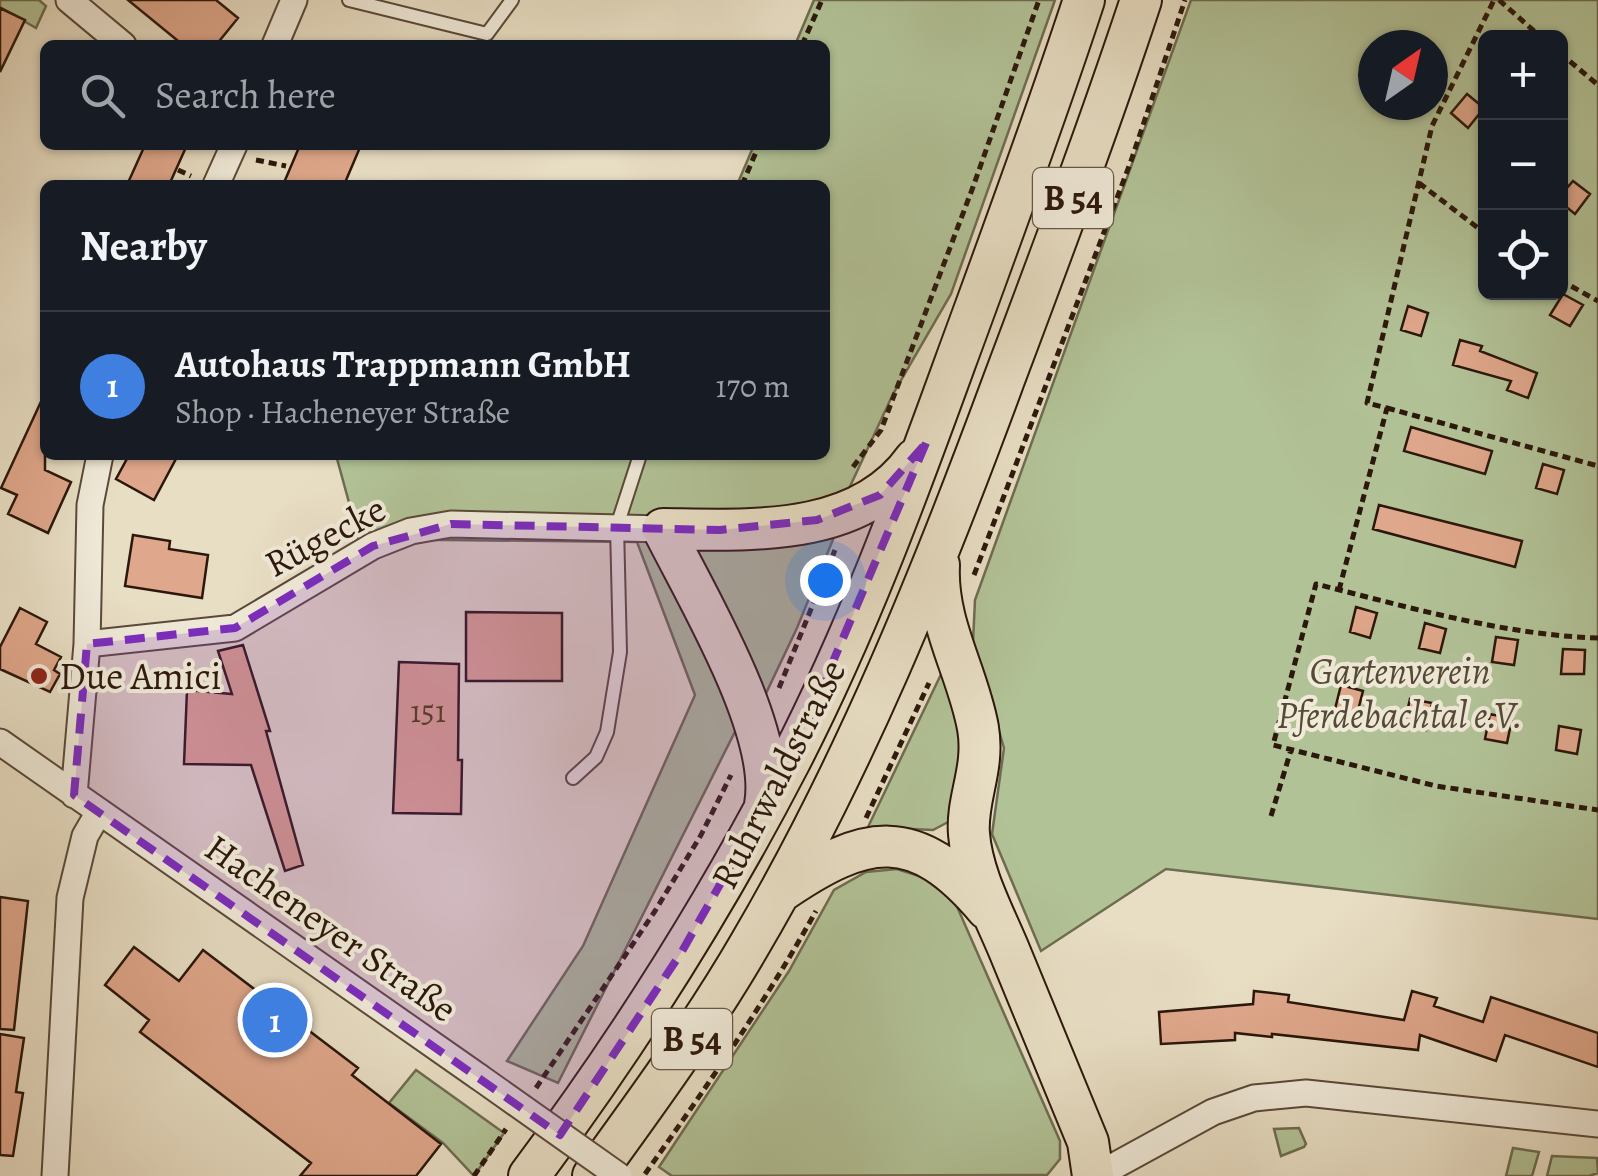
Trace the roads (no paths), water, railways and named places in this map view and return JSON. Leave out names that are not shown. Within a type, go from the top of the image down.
[{"type":"highway","name":"Ruhrwaldstraße","points":[[529,1176],[580,1107],[681,953],[763,812],[831,676],[926,444],[1084,0]]},
{"type":"highway","name":"Ruhrwaldstraße","points":[[593,1176],[684,1051],[778,894],[827,804],[878,696],[946,536],[1094,140],[1140,0]]},
{"type":"highway","points":[[763,812],[768,780],[756,725],[663,529],[768,528],[897,482],[926,444]]},
{"type":"highway","points":[[946,536],[939,568],[941,605],[978,727],[981,758],[969,834],[996,919],[1088,1142],[1095,1176]]},
{"type":"highway","points":[[778,894],[848,853],[905,846],[939,862],[964,882],[996,919]]},
{"type":"street","points":[[69,0],[117,40]]},
{"type":"street","points":[[277,40],[294,0]]},
{"type":"street","points":[[209,180],[230,150]]},
{"type":"street","points":[[74,795],[88,644],[90,505],[99,460]]},
{"type":"street","name":"Rügecke","points":[[88,644],[234,628],[374,546],[411,531],[451,524],[663,529]]},
{"type":"street","name":"Hacheneyer Straße","points":[[0,742],[619,1176]]},
{"type":"street","points":[[54,1176],[70,898],[85,836],[99,812]]},
{"type":"street","points":[[1095,1176],[1213,1112],[1254,1098],[1306,1094],[1598,1124]]},
{"type":"lane","points":[[349,0],[487,34],[512,0]]},
{"type":"lane","points":[[573,778],[596,758],[607,732],[620,652],[618,526],[638,460]]},
{"type":"place","name":"Due Amici","points":[[39,676]]},
{"type":"place","name":"Autohaus Trappmann GmbH","points":[[275,1020]]},
{"type":"park label","name":"Gartenverein Pferdebachtal e.V.","points":[[1400,693]]}]
